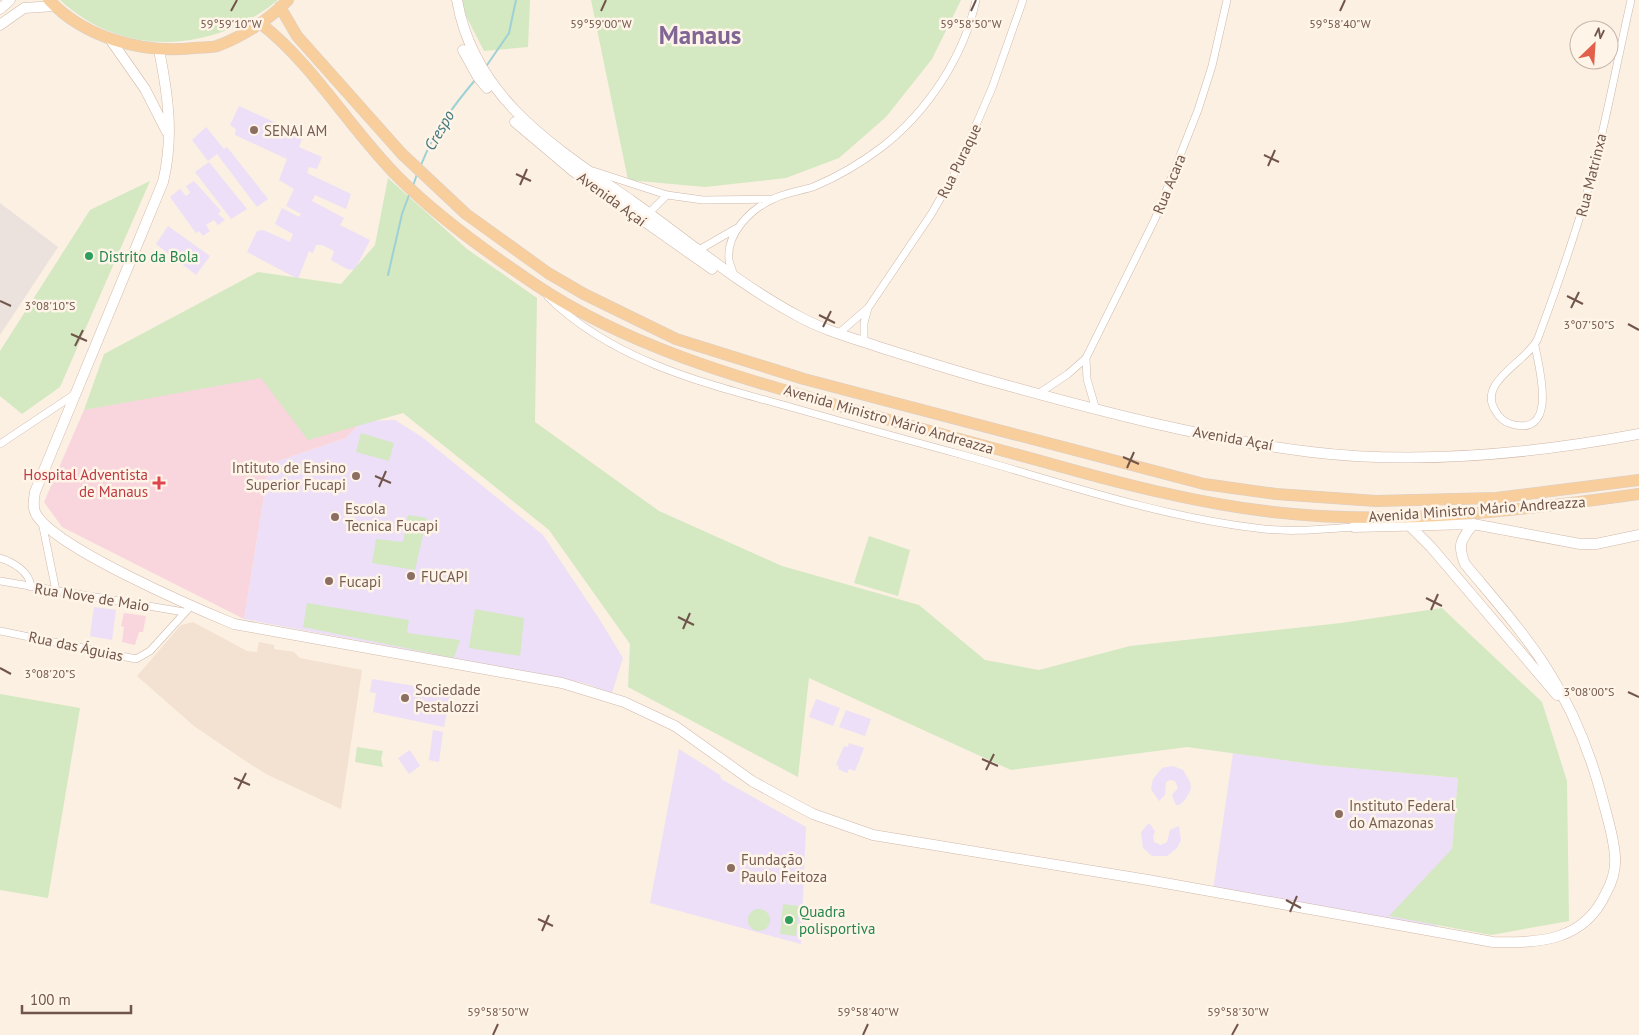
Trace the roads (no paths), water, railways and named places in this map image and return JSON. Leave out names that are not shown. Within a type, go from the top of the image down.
[{"type":"main road","points":[[52,3],[80,25],[110,40],[159,50],[216,46],[260,23],[284,4]]},
{"type":"main road","name":"Avenida Ministro Mário Andreazza","points":[[284,4],[297,36],[428,181],[466,214],[509,246],[584,294],[676,339],[822,384],[1204,484],[1276,494],[1376,501],[1496,498],[1639,480]]},
{"type":"main road","name":"Avenida Ministro Mário Andreazza","points":[[260,23],[289,47],[397,176],[478,245],[575,309],[638,339],[693,361],[796,394],[1055,466],[1158,493],[1228,506],[1354,522],[1584,502],[1639,494]]},
{"type":"main road","points":[[1055,466],[1060,446]]},
{"type":"main road","points":[[1354,522],[1358,508],[1376,501]]},
{"type":"street","points":[[0,10],[10,0]]},
{"type":"street","name":"Avenida Açaí","points":[[450,0],[454,22],[465,53],[478,77],[516,123],[573,171],[645,217],[736,280],[799,317],[838,334],[959,373],[1096,410],[1266,445],[1313,452],[1390,456],[1516,452],[1639,434]]},
{"type":"street","name":"Avenida Açaí","points":[[457,0],[460,20],[470,49],[485,75],[521,119],[645,217]]},
{"type":"street","points":[[696,252],[738,227],[753,212],[774,199],[814,186],[850,169],[882,147],[914,117],[939,86],[960,49],[976,0]]},
{"type":"street","name":"Rua Puraque","points":[[838,334],[868,308],[932,213],[956,171],[992,88],[1023,0]]},
{"type":"street","name":"Rua Acara","points":[[1038,394],[1068,374],[1086,358],[1155,218],[1212,66],[1227,0]]},
{"type":"street","name":"Rua Matrinxa","points":[[1535,346],[1544,393],[1543,404],[1537,418],[1529,424],[1511,424],[1501,418],[1495,411],[1491,403],[1491,394],[1495,384],[1535,346],[1569,254],[1596,159],[1631,0]]},
{"type":"street","points":[[0,24],[24,8],[52,3]]},
{"type":"street","points":[[110,40],[145,89],[170,140]]},
{"type":"street","points":[[159,50],[166,86],[170,140],[162,182],[35,492],[35,513],[42,522],[68,543],[187,609],[234,624],[562,683],[624,702],[675,726],[752,781],[813,814],[873,834],[1148,880],[1494,942],[1525,943],[1550,939],[1571,932],[1588,921],[1600,906],[1614,873],[1615,858],[1612,836],[1593,764],[1568,708],[1548,670],[1527,640],[1465,564],[1460,546],[1463,537],[1473,524]]},
{"type":"street","points":[[584,167],[667,195],[703,200],[774,199]]},
{"type":"street","points":[[645,217],[667,195]]},
{"type":"street","points":[[736,280],[729,260],[730,242],[738,227]]},
{"type":"street","name":"Avenida Açaí","points":[[696,252],[735,285],[797,322],[820,332],[838,334]]},
{"type":"street","points":[[538,286],[574,320],[610,344],[684,376],[755,398],[1143,505],[1220,523],[1283,531],[1354,522]]},
{"type":"street","name":"Rua Puraque","points":[[864,342],[864,323],[868,308]]},
{"type":"street","points":[[1086,358],[1087,379],[1096,410]]},
{"type":"street","points":[[0,444],[76,394]]},
{"type":"street","points":[[42,522],[56,591]]},
{"type":"street","name":"Avenida Ministro Mário Andreazza","points":[[1354,522],[1410,526],[1473,524],[1580,544],[1596,544],[1639,535]]},
{"type":"street","points":[[1410,526],[1568,708]]},
{"type":"street","points":[[0,558],[22,570],[31,582],[31,587]]},
{"type":"street","points":[[1451,571],[1465,564]]},
{"type":"street","name":"Rua Nove de Maio","points":[[0,581],[56,591],[187,609]]},
{"type":"street","name":"Rua das Águias","points":[[0,631],[136,659],[150,651],[187,609]]},
{"type":"street","points":[[1516,649],[1527,640]]},
{"type":"waterway","name":"Crespo","points":[[485,68],[509,33],[516,0]]},
{"type":"waterway","name":"Crespo","points":[[421,165],[432,141],[445,120],[476,79]]},
{"type":"waterway","name":"Crespo","points":[[413,186],[417,174]]},
{"type":"waterway","name":"Crespo","points":[[388,275],[402,214],[409,195]]},
{"type":"place","name":"SENAI AM","points":[[254,130]]},
{"type":"place","name":"Distrito da Bola","points":[[89,256]]},
{"type":"place","name":"Intituto de Ensino Superior Fucapi","points":[[356,476]]},
{"type":"place","name":"Hospital Adventista de Manaus","points":[[159,483]]},
{"type":"place","name":"Escola Tecnica Fucapi","points":[[335,517]]},
{"type":"place","name":"FUCAPI","points":[[411,576]]},
{"type":"place","name":"Fucapi","points":[[329,581]]},
{"type":"place","name":"Sociedade Pestalozzi","points":[[405,698]]},
{"type":"place","name":"Instituto Federal do Amazonas","points":[[1339,814]]},
{"type":"place","name":"Fundação Paulo Feitoza","points":[[731,868]]},
{"type":"place","name":"Quadra polisportiva","points":[[789,920]]},
{"type":"district","name":"Manaus","points":[[700,35]]}]
